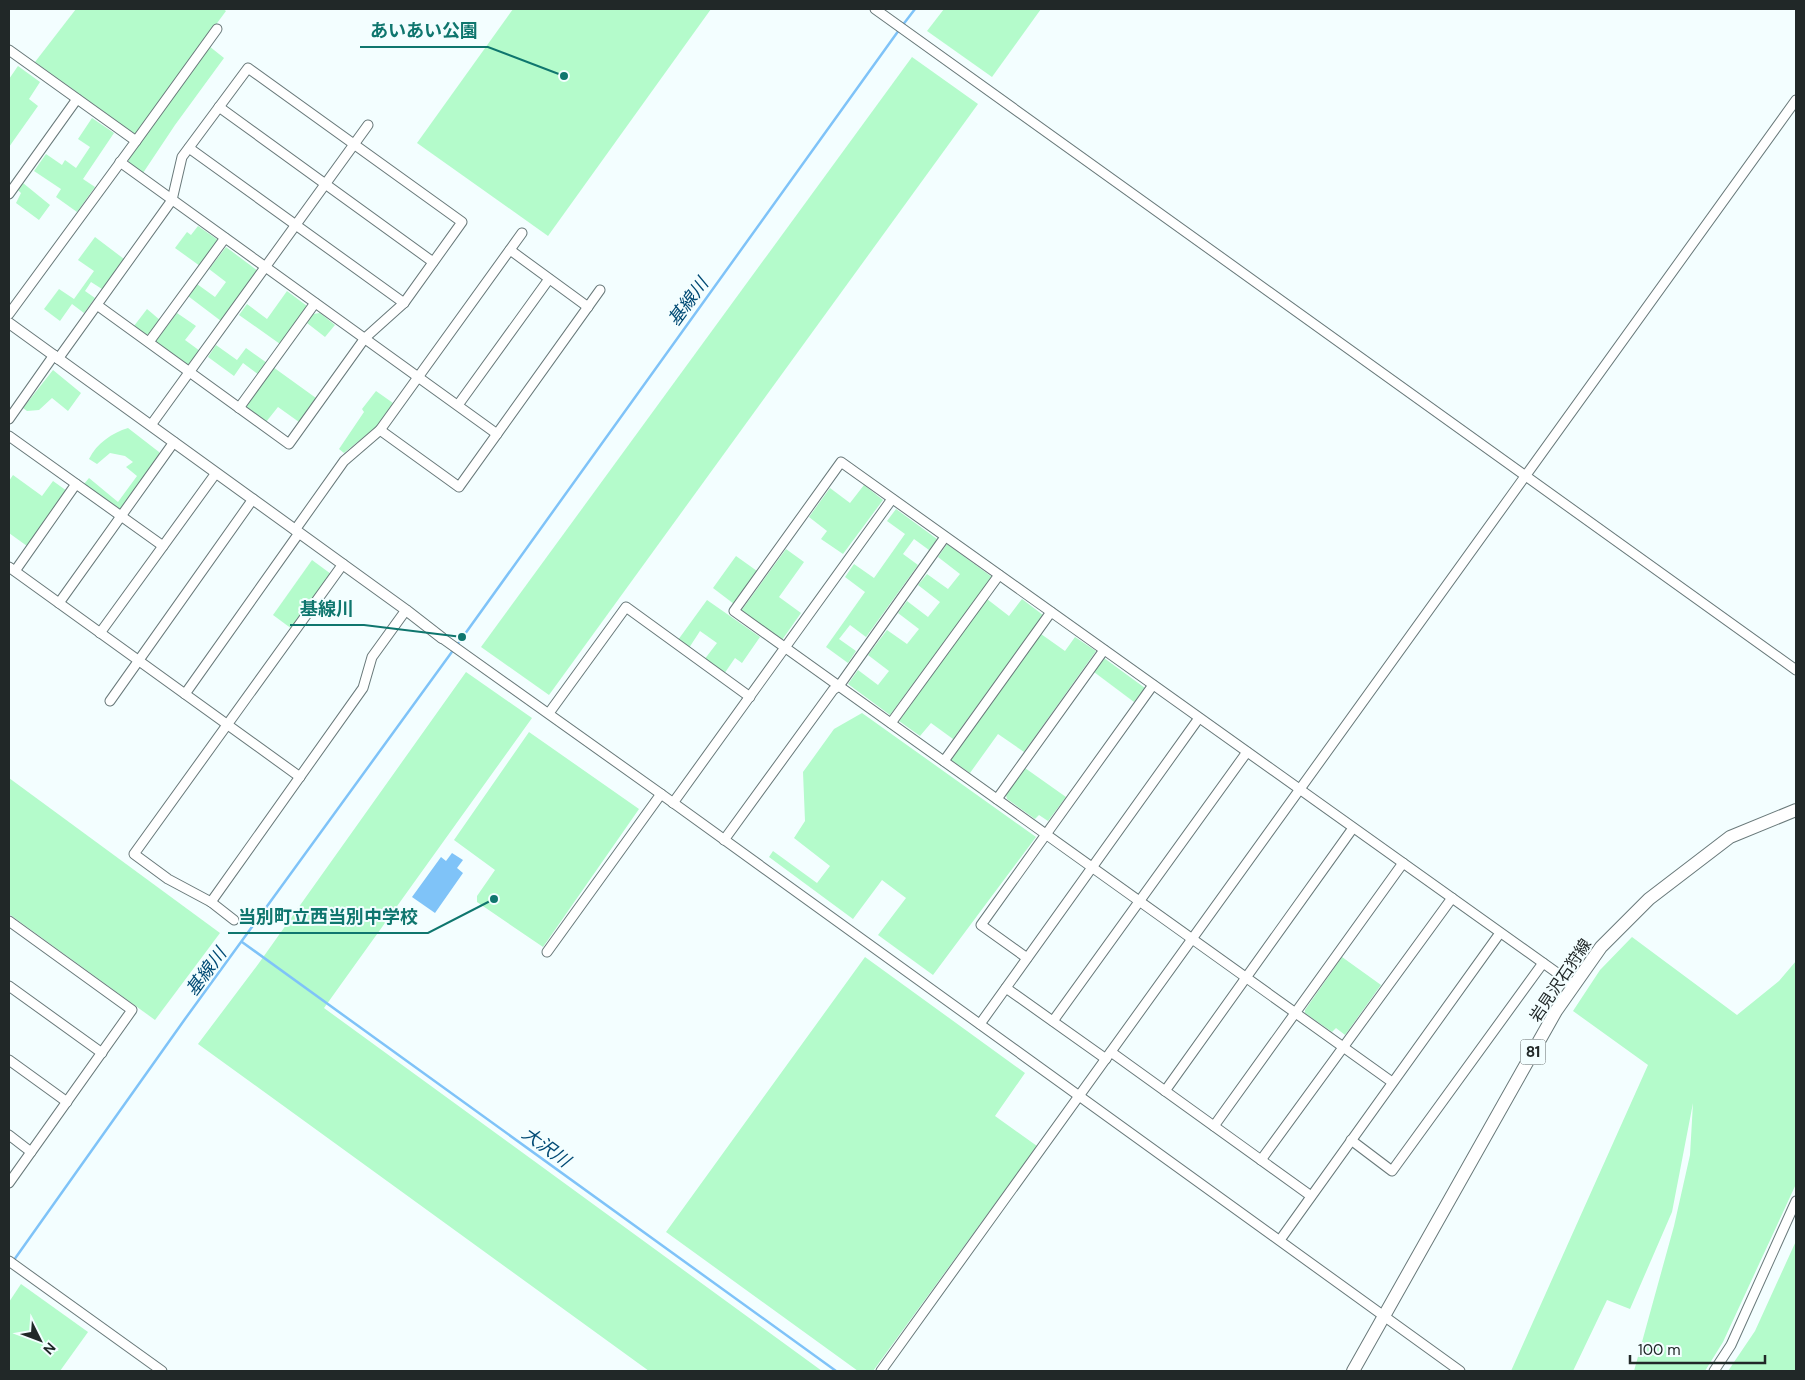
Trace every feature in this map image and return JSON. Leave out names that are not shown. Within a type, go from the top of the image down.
[{"type":"main road","name":"岩見沢石狩線","points":[[1353,1371],[1556,1011],[1601,947],[1649,899],[1730,837],[1796,810]]},
{"type":"street","points":[[875,9],[1796,670]]},
{"type":"street","points":[[9,314],[217,29]]},
{"type":"street","points":[[9,50],[136,141]]},
{"type":"street","points":[[9,419],[97,305],[172,200],[182,157],[248,68],[462,222],[404,303],[365,338],[289,444],[97,305]]},
{"type":"street","points":[[9,194],[77,99]]},
{"type":"street","points":[[881,1371],[1796,100]]},
{"type":"street","points":[[219,106],[433,262]]},
{"type":"street","points":[[151,425],[368,125]]},
{"type":"street","points":[[189,148],[404,303]]},
{"type":"street","points":[[120,162],[497,434]]},
{"type":"street","points":[[185,694],[344,461],[380,430],[522,233]]},
{"type":"street","points":[[149,342],[225,238]]},
{"type":"street","points":[[510,250],[588,307]]},
{"type":"street","points":[[458,405],[549,279]]},
{"type":"street","points":[[380,430],[459,488],[600,290]]},
{"type":"street","points":[[239,408],[315,303]]},
{"type":"street","points":[[9,323],[343,564],[470,659],[549,713],[1460,1371]]},
{"type":"street","points":[[9,436],[163,546]]},
{"type":"street","points":[[59,603],[174,442]]},
{"type":"street","points":[[1392,1082],[734,611],[841,462],[1574,985]]},
{"type":"street","points":[[100,633],[216,473]]},
{"type":"street","points":[[76,484],[12,569],[300,777]]},
{"type":"street","points":[[110,701],[253,499]]},
{"type":"street","points":[[673,803],[892,499]]},
{"type":"street","points":[[724,840],[833,690],[839,686],[945,537]]},
{"type":"street","points":[[234,920],[211,902],[168,879],[134,854],[343,564]]},
{"type":"street","points":[[891,723],[998,575]]},
{"type":"street","points":[[549,713],[626,607],[750,697]]},
{"type":"street","points":[[211,902],[363,688],[372,657],[406,610]]},
{"type":"street","points":[[944,761],[1051,612]]},
{"type":"street","points":[[997,799],[1104,650]]},
{"type":"street","points":[[1027,958],[981,925],[1153,685]]},
{"type":"street","points":[[980,1024],[1199,718]]},
{"type":"street","points":[[1053,1021],[1247,752]]},
{"type":"street","points":[[547,952],[661,794]]},
{"type":"street","points":[[1165,1091],[1353,828]]},
{"type":"street","points":[[1214,1126],[1403,863]]},
{"type":"street","points":[[1261,1160],[1452,898]]},
{"type":"street","points":[[9,921],[132,1010],[9,1183]]},
{"type":"street","points":[[1280,1240],[1500,933]]},
{"type":"street","points":[[1351,1140],[1392,1171],[1543,963]]},
{"type":"street","points":[[9,986],[102,1053]]},
{"type":"street","points":[[1006,988],[1053,1021],[1165,1091],[1311,1196]]},
{"type":"street","points":[[9,1060],[67,1102]]},
{"type":"street","points":[[9,1135],[31,1152]]},
{"type":"street","points":[[1714,1371],[1732,1345],[1796,1201]]},
{"type":"street","points":[[9,1261],[162,1371]]},
{"type":"green space","points":[[76,9],[223,9],[226,11],[135,134],[35,62]]},
{"type":"green space","points":[[513,9],[711,9],[548,236],[417,143]]},
{"type":"green space","points":[[944,9],[1041,9],[992,77],[927,31]]},
{"type":"green space","points":[[209,46],[224,58],[143,173],[129,163],[129,155]]},
{"type":"green space","points":[[912,57],[978,104],[549,695],[481,647]]},
{"type":"green space","points":[[18,66],[40,82],[29,99],[38,106],[9,147],[9,79]]},
{"type":"green space","points":[[92,118],[114,133],[83,179],[95,187],[77,212],[56,197],[61,189],[34,171],[46,154],[62,165],[65,160],[76,168],[90,147],[78,139]]},
{"type":"green space","points":[[23,183],[50,205],[39,220],[16,203],[21,193],[18,190]]},
{"type":"green space","points":[[198,226],[218,240],[200,266],[175,248],[187,232],[191,235]]},
{"type":"green space","points":[[95,237],[124,259],[102,289],[91,282],[85,291],[95,298],[84,313],[72,304],[60,321],[44,309],[59,289],[74,299],[94,271],[78,260]]},
{"type":"green space","points":[[226,247],[258,271],[221,321],[188,296],[197,284],[215,297],[226,282],[209,269]]},
{"type":"green space","points":[[287,291],[307,306],[280,344],[239,315],[247,304],[267,319]]},
{"type":"green space","points":[[147,309],[160,320],[150,335],[144,334],[134,326]]},
{"type":"green space","points":[[177,313],[196,326],[185,340],[200,351],[188,366],[155,342]]},
{"type":"green space","points":[[320,313],[335,325],[325,337],[307,323],[313,314]]},
{"type":"green space","points":[[216,345],[237,360],[246,348],[267,363],[259,375],[243,363],[234,376],[208,357]]},
{"type":"green space","points":[[273,367],[316,398],[299,422],[278,407],[266,422],[244,406]]},
{"type":"green space","points":[[53,370],[81,393],[68,411],[52,398],[39,410],[27,411],[23,408]]},
{"type":"green space","points":[[376,391],[393,403],[376,427],[344,453],[339,449],[364,412],[362,409]]},
{"type":"green space","points":[[128,428],[159,452],[161,457],[124,509],[119,511],[84,484],[89,478],[118,502],[137,476],[126,467],[133,462],[125,456],[110,453],[97,464],[89,459],[105,439]]},
{"type":"green space","points":[[13,475],[42,496],[53,481],[67,491],[27,546],[9,533],[9,481]]},
{"type":"green space","points":[[864,485],[883,500],[843,554],[821,539],[827,531],[809,517],[830,488],[850,503]]},
{"type":"green space","points":[[896,509],[937,539],[929,550],[914,539],[903,554],[918,565],[866,637],[850,625],[839,639],[856,651],[848,663],[826,647],[865,592],[845,577],[854,564],[874,578],[905,534],[887,521]]},
{"type":"green space","points":[[947,544],[992,577],[890,715],[848,684],[858,670],[878,685],[889,671],[868,655],[887,630],[907,644],[919,629],[898,613],[907,601],[928,617],[940,602],[918,585],[927,574],[948,589],[960,574],[938,557]]},
{"type":"green space","points":[[786,549],[804,562],[779,597],[801,613],[782,640],[741,611]]},
{"type":"green space","points":[[736,556],[757,571],[734,604],[713,588]]},
{"type":"green space","points":[[312,560],[331,574],[292,629],[273,615]]},
{"type":"green space","points":[[987,599],[1009,616],[1022,599],[1043,615],[953,739],[931,723],[920,736],[899,721]]},
{"type":"green space","points":[[707,600],[760,637],[742,663],[735,658],[724,674],[704,660],[717,643],[700,631],[689,648],[678,640]]},
{"type":"green space","points":[[1041,634],[1065,651],[1075,637],[1096,651],[1024,752],[998,734],[970,773],[951,760]]},
{"type":"green space","points":[[1104,658],[1145,688],[1134,702],[1094,672]]},
{"type":"green space","points":[[466,672],[532,718],[324,1008],[822,1371],[649,1371],[198,1044],[259,963]]},
{"type":"green space","points":[[862,713],[1036,837],[933,975],[878,935],[906,898],[882,880],[853,919],[769,857],[773,851],[817,883],[830,866],[794,838],[805,821],[803,772],[834,729]]},
{"type":"green space","points":[[529,732],[639,809],[543,947],[477,902],[477,896],[495,870],[454,840]]},
{"type":"green space","points":[[1025,768],[1066,797],[1048,821],[1039,815],[1035,819],[1007,799],[1006,795]]},
{"type":"green space","points":[[9,778],[220,933],[155,1020],[9,914]]},
{"type":"green space","points":[[1632,937],[1737,1015],[1779,981],[1796,961],[1796,1184],[1723,1342],[1705,1371],[1634,1371],[1674,1226],[1690,1155],[1693,1103],[1672,1212],[1630,1309],[1607,1300],[1573,1371],[1511,1371],[1648,1065],[1573,1011],[1600,970]]},
{"type":"green space","points":[[865,957],[1025,1073],[995,1116],[1037,1146],[873,1371],[858,1371],[666,1232]]},
{"type":"green space","points":[[1342,957],[1381,985],[1345,1035],[1336,1028],[1332,1032],[1305,1013],[1305,1010]]},
{"type":"green space","points":[[1796,1241],[1796,1371],[1728,1371],[1755,1331]]},
{"type":"green space","points":[[21,1284],[88,1332],[60,1371],[9,1371],[9,1302]]},
{"type":"water","points":[[452,853],[463,860],[457,868],[463,873],[435,913],[412,897],[441,857],[446,861]]},
{"type":"waterway","name":"基線川","points":[[902,26],[915,9]]},
{"type":"waterway","name":"基線川","points":[[457,645],[899,30]]},
{"type":"waterway","name":"基線川","points":[[9,1267],[185,1019],[454,649]]},
{"type":"waterway","name":"大沢川","points":[[242,942],[836,1371]]},
{"type":"place","name":"あいあい公園","points":[[564,76]]},
{"type":"place","name":"基線川","points":[[462,637]]},
{"type":"place","name":"当別町立西当別中学校","points":[[494,899]]}]
